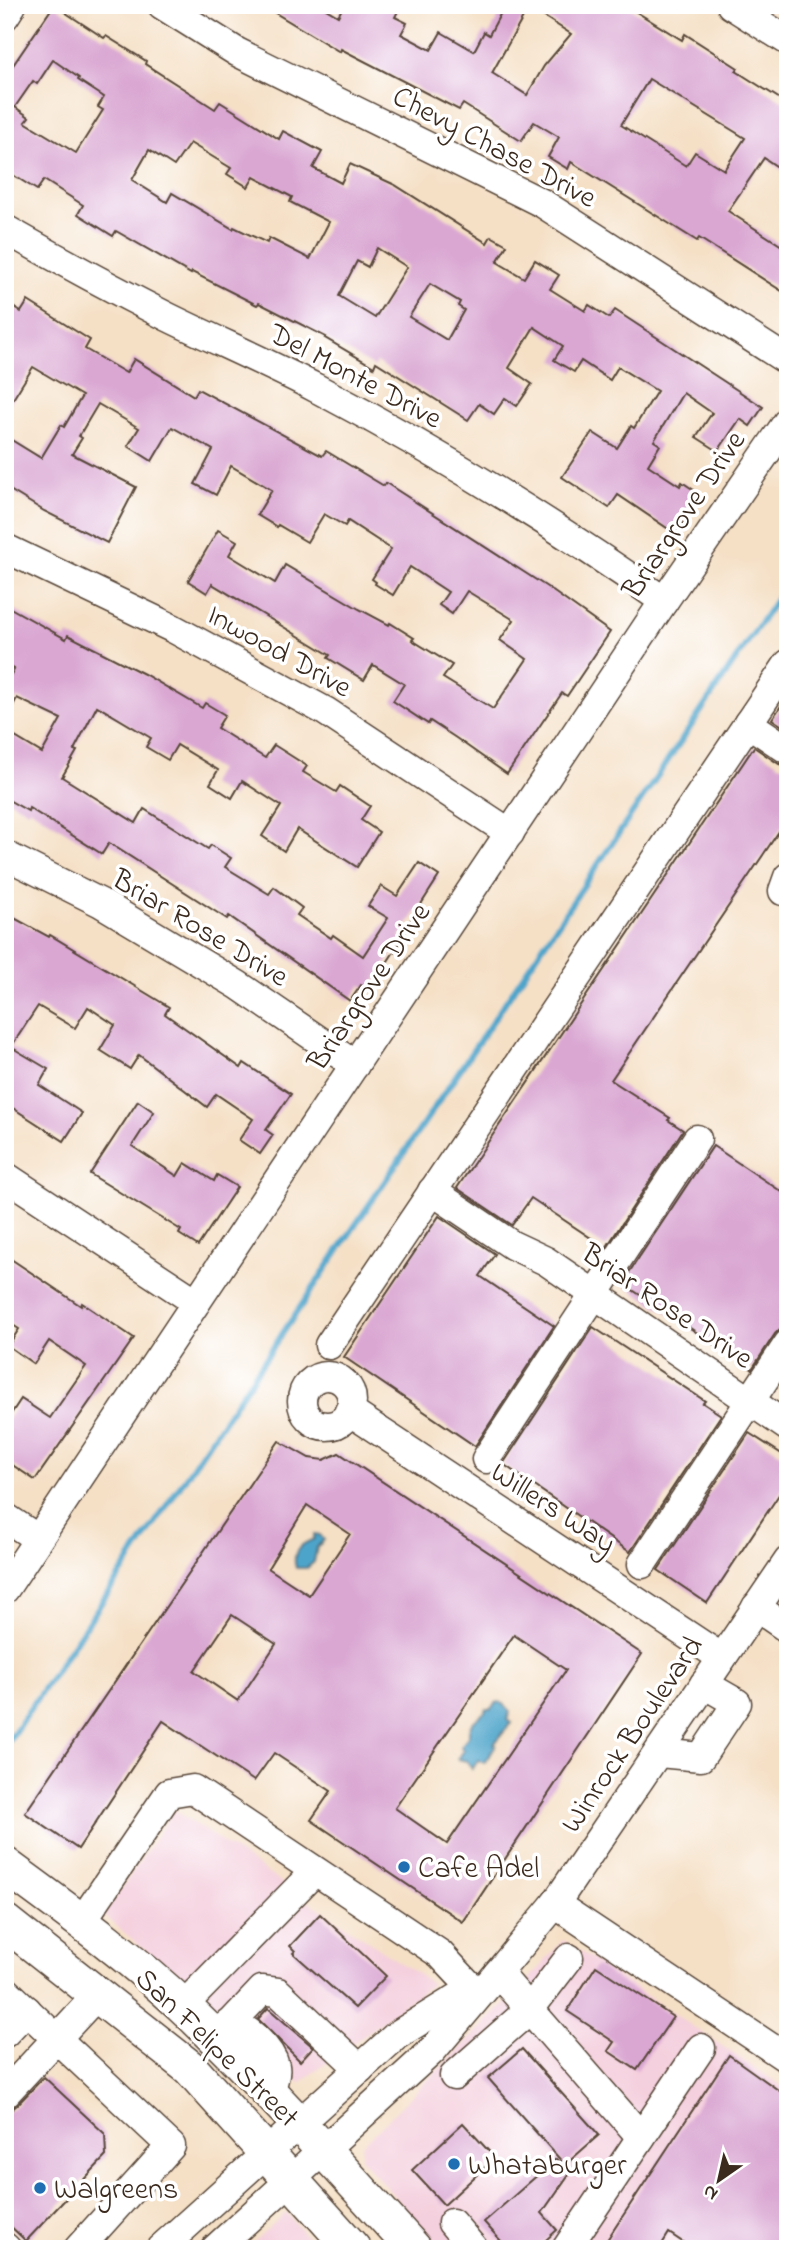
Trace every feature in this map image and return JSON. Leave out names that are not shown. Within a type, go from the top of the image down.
[{"type":"main road","name":"San Felipe Street","points":[[5,1865],[82,1921],[183,2006],[222,2029],[268,2093],[414,2249]]},
{"type":"main road","points":[[6,1926],[27,1921],[46,1924],[90,1958],[156,1983]]},
{"type":"main road","name":"San Felipe Street","points":[[6,1926],[99,1994],[190,2068],[353,2249]]},
{"type":"street","points":[[5,16],[12,5]]},
{"type":"street","name":"Chevy Chase Drive","points":[[162,5],[237,52],[542,203],[788,360]]},
{"type":"street","points":[[731,5],[788,41]]},
{"type":"street","name":"Del Monte Drive","points":[[5,229],[75,269],[316,388],[445,460],[664,601]]},
{"type":"street","name":"Briargrove Drive","points":[[5,1589],[664,601],[788,421]]},
{"type":"street","name":"Inwood Drive","points":[[5,548],[174,629],[325,711],[510,833]]},
{"type":"street","points":[[329,1345],[788,664]]},
{"type":"street","points":[[748,723],[788,750]]},
{"type":"street","name":"Briar Rose Drive","points":[[5,855],[101,903],[238,985],[355,1065]]},
{"type":"street","points":[[486,1459],[697,1139]]},
{"type":"street","points":[[5,1176],[196,1302]]},
{"type":"street","name":"Briar Rose Drive","points":[[432,1191],[512,1245],[546,1261],[788,1426]]},
{"type":"street","points":[[642,1564],[788,1344]]},
{"type":"street","name":"Willers Way","points":[[349,1411],[722,1658]]},
{"type":"street","points":[[5,1517],[38,1539]]},
{"type":"street","name":"Winrock Boulevard","points":[[215,2249],[432,2051],[498,1973],[555,1904],[788,1561]]},
{"type":"street","points":[[756,1607],[788,1629]]},
{"type":"street","points":[[659,1753],[701,1757],[737,1703],[704,1684]]},
{"type":"street","points":[[82,1921],[169,1793],[193,1788],[440,1954],[472,1989]]},
{"type":"street","points":[[183,2006],[315,1871]]},
{"type":"street","points":[[555,1904],[788,2059]]},
{"type":"street","points":[[454,2076],[530,2009],[569,1958]]},
{"type":"street","points":[[498,1973],[642,2137]]},
{"type":"street","name":"Winrock Boulevard","points":[[160,2249],[397,2035],[498,1973]]},
{"type":"street","points":[[5,1990],[171,2146],[78,2249]]},
{"type":"street","points":[[222,2029],[262,1990],[278,1992],[360,2068]]},
{"type":"street","points":[[5,2094],[99,1994]]},
{"type":"street","points":[[5,2033],[27,2010]]},
{"type":"street","points":[[566,2249],[701,2048]]},
{"type":"street","points":[[452,2223],[474,2249]]},
{"type":"shaded area","points":[[174,1810],[432,1984],[300,2083],[104,1915]]},
{"type":"shaded area","points":[[563,1940],[788,2090],[788,2249],[442,2249],[361,2159],[362,2145],[525,1984]]},
{"type":"shaded area","points":[[286,2213],[318,2249],[245,2249]]},
{"type":"water","points":[[314,1534],[320,1535],[324,1540],[317,1547],[314,1562],[307,1568],[296,1568],[296,1553],[301,1546],[314,1539]]},
{"type":"water","points":[[499,1702],[510,1712],[507,1720],[511,1723],[494,1744],[496,1745],[484,1763],[479,1760],[472,1769],[467,1761],[458,1759],[464,1750],[461,1747],[473,1723]]},
{"type":"building","points":[[54,5],[104,38],[106,36],[146,61],[145,64],[215,109],[220,102],[279,139],[283,131],[322,152],[313,168],[341,183],[350,164],[395,185],[487,243],[491,236],[507,245],[497,262],[524,278],[535,260],[559,275],[550,289],[585,311],[589,305],[609,318],[615,310],[763,407],[750,426],[740,419],[718,451],[696,437],[712,413],[683,393],[654,441],[660,445],[648,465],[680,486],[682,482],[701,495],[676,534],[618,495],[609,508],[562,477],[592,432],[617,448],[631,426],[634,428],[657,391],[618,367],[610,380],[581,361],[574,372],[554,360],[563,346],[534,327],[509,368],[532,384],[517,406],[505,398],[494,414],[479,404],[468,420],[376,362],[374,367],[326,337],[259,303],[257,305],[192,272],[191,274],[116,231],[113,236],[78,214],[83,205],[44,180],[37,190],[5,170],[5,77]],"holes":[[[53,60],[104,97],[98,107],[103,110],[76,153],[25,122],[29,117],[15,107],[33,81],[37,84]],[[190,143],[231,168],[227,174],[248,187],[254,177],[292,197],[290,202],[329,222],[310,259],[269,238],[267,243],[234,227],[233,229],[172,193],[167,202],[132,180],[149,150],[174,166]],[[377,248],[407,267],[375,318],[339,296],[357,261],[368,267]],[[430,284],[460,302],[458,306],[464,310],[447,340],[409,317]]]},
{"type":"building","points":[[262,5],[319,5],[338,16],[344,5],[401,5],[395,17],[407,23],[401,34],[431,50],[441,32],[474,51],[484,32],[489,35],[505,5],[625,5],[682,40],[685,34],[788,104],[788,174],[764,158],[728,211],[788,250],[788,295],[571,162],[568,169],[548,157],[559,137],[534,122],[521,141],[463,104],[459,110],[341,49],[340,52]],"holes":[[[529,7],[571,34],[544,66],[527,95],[492,73]],[[649,79],[745,138],[724,170],[695,152],[686,166],[621,125]]]},
{"type":"building","points":[[28,301],[90,340],[85,349],[126,373],[134,359],[194,396],[198,389],[322,456],[326,451],[384,486],[386,483],[547,587],[610,632],[567,696],[562,693],[507,774],[430,721],[428,724],[393,701],[404,684],[373,665],[364,680],[328,658],[330,655],[212,584],[207,593],[188,581],[218,530],[237,541],[229,555],[275,583],[285,565],[414,638],[412,640],[452,665],[443,678],[493,709],[527,659],[500,640],[514,620],[467,591],[452,614],[439,605],[448,592],[410,567],[393,595],[375,584],[372,579],[391,549],[348,521],[345,526],[324,514],[307,542],[257,515],[272,490],[231,466],[216,495],[195,484],[213,450],[172,427],[152,461],[128,446],[139,428],[98,404],[72,454],[136,487],[107,543],[44,511],[5,487],[5,436],[41,458],[82,396],[33,367],[5,412],[5,337],[13,324],[5,320],[5,302],[21,312]]},
{"type":"building","points":[[5,605],[66,639],[68,635],[144,674],[202,708],[205,703],[225,715],[217,728],[265,758],[274,745],[307,766],[303,772],[336,792],[340,786],[370,806],[361,820],[379,832],[357,867],[297,829],[284,851],[262,836],[281,806],[242,781],[232,798],[210,784],[218,770],[177,745],[168,760],[146,747],[151,738],[97,706],[62,777],[136,823],[144,809],[208,849],[211,845],[231,858],[225,867],[269,894],[274,887],[302,908],[297,915],[363,956],[388,918],[368,906],[381,886],[397,896],[419,863],[439,876],[369,990],[361,985],[350,1001],[229,916],[227,919],[109,843],[102,854],[29,808],[28,811],[5,798],[5,731],[42,753],[61,719],[17,698],[5,721],[5,685],[14,669],[5,664]]},
{"type":"building","points":[[788,696],[788,729],[787,729],[772,719]]},
{"type":"building","points":[[754,747],[779,764],[788,766],[788,818],[611,1080],[670,1118],[668,1120],[683,1130],[606,1248],[531,1198],[512,1225],[457,1188]]},
{"type":"building","points":[[5,913],[49,937],[50,935],[169,1007],[165,1014],[241,1068],[244,1063],[291,1094],[266,1130],[273,1135],[260,1154],[239,1140],[253,1119],[216,1094],[207,1107],[139,1055],[130,1069],[100,1050],[115,1025],[88,1007],[75,1028],[38,1006],[11,1047],[48,1069],[39,1085],[82,1113],[64,1141],[5,1103]]},
{"type":"building","points":[[138,1101],[154,1112],[132,1146],[177,1176],[185,1163],[214,1181],[217,1175],[237,1187],[198,1246],[179,1234],[181,1230],[90,1174]]},
{"type":"building","points":[[713,1146],[788,1196],[788,1328],[780,1329],[775,1334],[752,1369],[622,1283]]},
{"type":"building","points":[[439,1216],[495,1254],[480,1276],[554,1326],[475,1446],[344,1357]]},
{"type":"building","points":[[5,1255],[134,1338],[35,1480],[5,1460],[5,1423],[21,1399],[50,1418],[86,1366],[49,1341],[34,1364],[8,1346],[19,1329],[5,1320]]},
{"type":"building","points":[[593,1327],[705,1401],[703,1403],[721,1415],[630,1552],[503,1464]]},
{"type":"building","points":[[749,1433],[788,1458],[788,1481],[707,1603],[658,1570]]},
{"type":"building","points":[[279,1441],[309,1458],[324,1460],[339,1453],[642,1654],[463,1922],[311,1820],[331,1791],[274,1753],[254,1781],[163,1721],[78,1849],[25,1813]],"holes":[[[307,1505],[350,1534],[309,1595],[268,1568]],[[232,1615],[276,1644],[238,1701],[194,1671]],[[514,1635],[566,1670],[447,1844],[395,1808]]]},
{"type":"building","points":[[320,1914],[386,1976],[355,2008],[293,1953],[295,1951],[290,1946]]},
{"type":"building","points":[[596,1966],[673,2017],[637,2070],[608,2051],[614,2042],[567,2011]]},
{"type":"building","points":[[268,2008],[313,2047],[300,2061],[258,2019]]},
{"type":"building","points":[[522,2049],[599,2135],[565,2165],[488,2078]]},
{"type":"building","points":[[729,2055],[788,2097],[788,2249],[693,2249],[669,2233],[659,2249],[601,2249]]},
{"type":"building","name":"Walgreens","points":[[44,2077],[105,2134],[106,2156],[26,2241],[5,2221],[5,2115]]},
{"type":"building","name":"Whataburger","points":[[463,2123],[495,2158],[444,2205],[412,2170]]},
{"type":"building","points":[[556,2159],[569,2174],[542,2213],[557,2230],[536,2249],[508,2249],[484,2222]]},
{"type":"waterway","points":[[5,1746],[788,582]]},
{"type":"place","name":"Cafe Adel","points":[[404,1867]]},
{"type":"place","name":"Whataburger","points":[[454,2164]]},
{"type":"place","name":"Walgreens","points":[[40,2188]]}]
